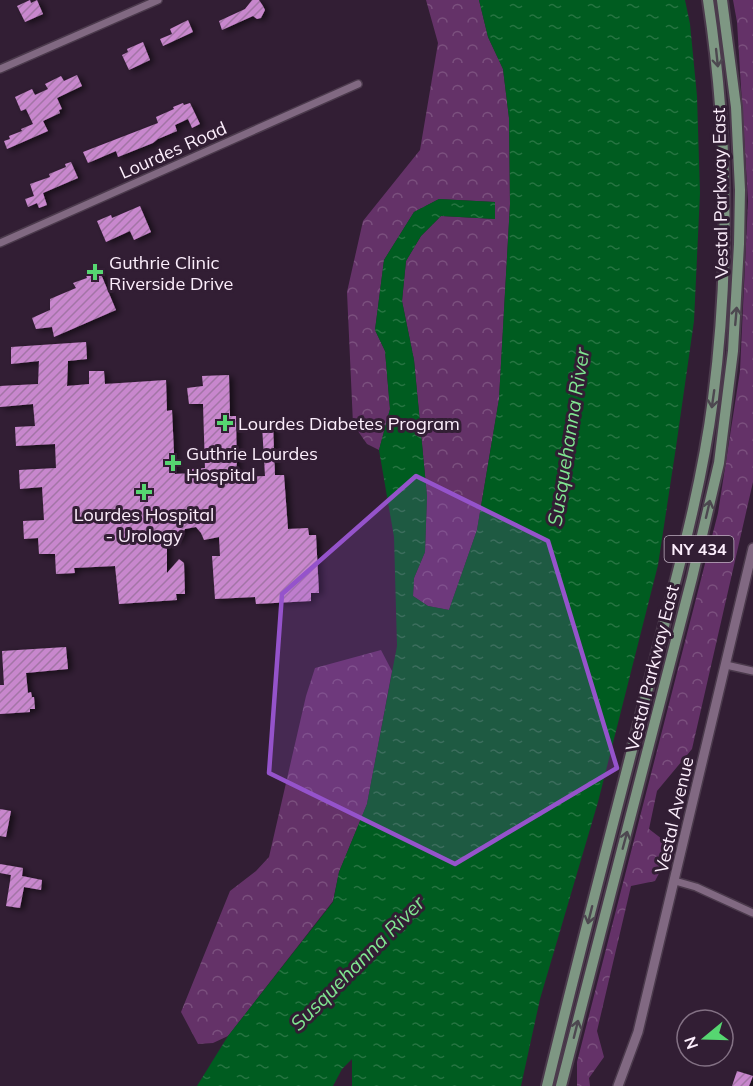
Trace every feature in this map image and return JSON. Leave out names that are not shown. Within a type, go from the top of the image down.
[{"type":"main road","name":"Vestal Parkway East","points":[[547,1086],[690,522],[712,401],[724,289],[725,190],[723,119],[708,0]]},
{"type":"main road","name":"Vestal Parkway East","points":[[561,1086],[692,578],[719,463],[733,351],[740,244],[736,107],[722,0]]},
{"type":"street","points":[[0,69],[158,0]]},
{"type":"street","name":"Lourdes Road","points":[[0,243],[358,84]]},
{"type":"street","name":"Vestal Avenue","points":[[618,1086],[638,1032],[753,548]]},
{"type":"street","points":[[726,665],[753,671]]},
{"type":"street","points":[[675,881],[696,887],[753,914]]},
{"type":"highlighted area","points":[[416,476],[548,541],[617,768],[455,864],[269,773],[282,594]]},
{"type":"green space","points":[[426,0],[479,0],[488,37],[503,69],[509,118],[510,204],[499,399],[477,530],[449,610],[428,606],[413,596],[414,578],[425,552],[427,496],[414,360],[402,301],[406,261],[421,236],[441,216],[495,219],[495,202],[439,199],[414,212],[384,260],[375,330],[385,351],[390,409],[379,450],[367,444],[353,424],[347,292],[363,221],[420,150],[438,43]]},
{"type":"green space","points":[[733,0],[753,0],[753,482],[692,749],[657,791],[649,829],[662,839],[665,862],[655,881],[631,886],[597,1031],[604,1057],[589,1078],[590,1086],[577,1086],[577,1062],[718,513],[740,371],[748,201],[737,22]]},
{"type":"green space","points":[[381,650],[392,671],[367,804],[339,872],[333,901],[228,1036],[213,1043],[198,1044],[181,1012],[230,891],[256,871],[269,857],[306,696],[315,668]]},
{"type":"water","name":"Susquehanna River","points":[[479,0],[685,0],[690,24],[697,96],[700,193],[694,321],[658,565],[598,802],[540,999],[521,1086],[352,1086],[352,1059],[342,1069],[333,1086],[197,1086],[228,1036],[333,902],[339,872],[367,804],[397,646],[394,537],[379,450],[390,409],[385,351],[375,330],[384,260],[414,212],[439,199],[495,202],[495,219],[441,216],[421,236],[406,261],[402,301],[414,360],[427,496],[425,552],[414,578],[413,596],[428,606],[449,610],[477,530],[499,399],[510,204],[509,118],[503,69],[488,37]]},
{"type":"building","points":[[30,0],[31,3],[37,0],[43,14],[25,22],[17,6]]},
{"type":"building","points":[[252,0],[259,0],[265,10],[261,18],[257,19],[253,16],[222,30],[219,21],[245,9]]},
{"type":"building","points":[[188,20],[193,32],[163,46],[160,39],[172,34],[170,29]]},
{"type":"building","points":[[143,42],[150,60],[129,70],[122,55],[128,52],[127,49]]},
{"type":"building","points":[[77,75],[82,86],[57,98],[62,109],[59,110],[60,113],[43,121],[48,131],[7,149],[4,141],[10,139],[9,136],[33,124],[26,109],[21,111],[15,97],[32,89],[35,95],[48,89],[45,84],[61,76],[64,81]]},
{"type":"building","points":[[183,103],[184,105],[190,103],[200,124],[192,128],[188,119],[175,125],[177,131],[153,143],[118,157],[116,151],[88,163],[83,152],[158,123],[156,117]]},
{"type":"building","points":[[71,162],[78,178],[43,193],[47,205],[39,208],[37,203],[28,207],[25,199],[34,196],[30,184],[50,177],[49,174],[66,167],[65,164]]},
{"type":"building","points":[[140,206],[151,232],[134,240],[130,231],[106,242],[97,221],[111,215],[112,218]]},
{"type":"building","points":[[98,267],[116,310],[54,337],[52,327],[36,329],[32,318],[50,310],[50,299],[76,288],[73,283],[87,278],[85,272]]},
{"type":"building","points":[[86,342],[87,359],[68,361],[67,386],[89,384],[89,371],[104,371],[105,384],[166,380],[167,411],[172,410],[175,474],[192,473],[192,469],[205,468],[203,404],[189,404],[187,388],[203,386],[202,376],[229,375],[230,416],[236,416],[237,477],[265,476],[262,425],[273,424],[275,475],[284,475],[288,529],[308,528],[309,535],[316,535],[319,593],[311,593],[311,601],[256,604],[255,597],[215,599],[212,556],[220,556],[219,537],[204,540],[196,527],[185,529],[178,542],[167,538],[167,573],[179,559],[184,563],[185,594],[176,594],[177,600],[119,604],[115,566],[74,568],[75,573],[56,574],[55,554],[39,554],[38,538],[24,539],[23,521],[44,520],[42,487],[20,489],[19,470],[56,468],[55,444],[16,446],[15,427],[35,426],[33,404],[0,407],[0,386],[38,384],[39,361],[11,364],[11,347]]},
{"type":"building","points":[[66,647],[68,669],[26,673],[28,693],[31,692],[34,697],[35,709],[30,709],[30,712],[0,714],[0,685],[4,685],[2,651]]},
{"type":"building","points":[[0,809],[11,811],[6,837],[0,836]]},
{"type":"building","points":[[0,864],[23,868],[22,876],[42,880],[41,890],[24,887],[20,908],[6,906],[11,875],[0,873]]},
{"type":"building","points":[[737,1071],[753,1076],[749,1086],[732,1086]]},
{"type":"place","name":"Guthrie Clinic Riverside Drive","points":[[95,272]]},
{"type":"place","name":"Lourdes Diabetes Program","points":[[225,423]]},
{"type":"place","name":"Guthrie Lourdes Hospital","points":[[173,463]]},
{"type":"place","name":"Lourdes Hospital - Urology","points":[[144,492]]}]
